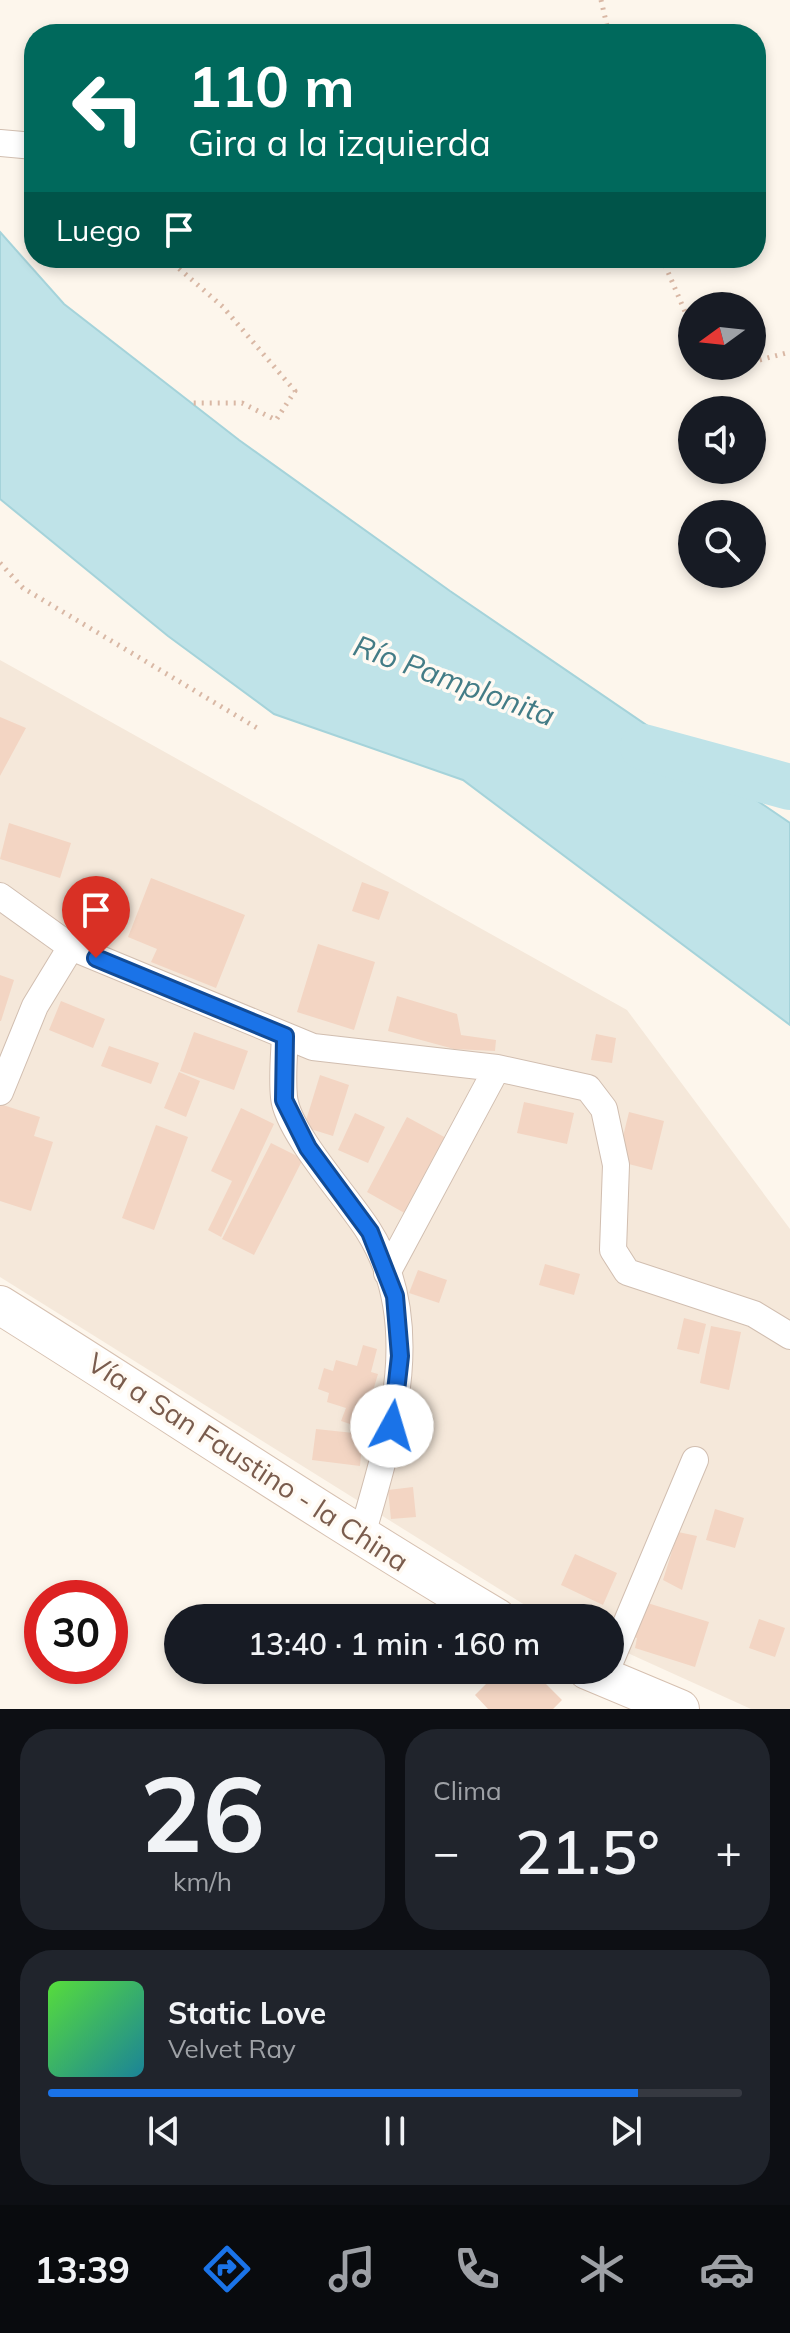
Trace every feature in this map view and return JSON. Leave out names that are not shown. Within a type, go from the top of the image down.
[{"type":"street","points":[[0,143],[24,145]]},
{"type":"street","points":[[0,896],[71,947],[313,1047],[497,1068],[588,1088],[604,1109],[616,1165],[613,1250],[627,1272],[754,1314],[790,1336]]},
{"type":"street","points":[[0,1092],[35,1006],[71,947]]},
{"type":"street","points":[[285,1036],[284,1100],[308,1148],[370,1232],[395,1296],[400,1356],[392,1426],[361,1538]]},
{"type":"street","points":[[387,1273],[497,1068]]},
{"type":"street","name":"Vía a San Faustino - la China","points":[[0,1305],[218,1442],[361,1538],[473,1604]]},
{"type":"street","points":[[624,1619],[695,1460]]},
{"type":"street","points":[[624,1681],[680,1709]]},
{"type":"path","points":[[601,0],[607,24]]},
{"type":"path","points":[[178,268],[223,307],[295,391],[276,420],[242,403],[192,403]]},
{"type":"path","points":[[666,268],[678,295]]},
{"type":"path","points":[[766,358],[790,352]]},
{"type":"path","points":[[0,563],[23,588],[257,728]]},
{"type":"shaded area","points":[[0,660],[627,1010],[790,1229],[790,1709],[751,1709],[624,1651],[624,1604],[523,1604],[0,1277]]},
{"type":"water","points":[[0,232],[24,259],[24,268],[32,268],[64,304],[239,440],[450,591],[790,823],[790,1025],[463,780],[274,714],[168,636],[0,499]]},
{"type":"building","points":[[0,717],[26,728],[0,776]]},
{"type":"building","points":[[9,823],[71,843],[60,878],[0,859]]},
{"type":"building","points":[[151,878],[245,915],[216,988],[151,962],[157,949],[128,937]]},
{"type":"building","points":[[362,882],[389,892],[379,920],[352,911]]},
{"type":"building","points":[[318,944],[375,962],[354,1030],[297,1012]]},
{"type":"building","points":[[0,975],[14,980],[1,1021],[0,1021]]},
{"type":"building","points":[[397,996],[457,1014],[461,1035],[496,1040],[495,1051],[454,1049],[388,1031]]},
{"type":"building","points":[[61,1001],[105,1019],[93,1048],[49,1030]]},
{"type":"building","points":[[194,1032],[248,1051],[234,1090],[180,1071]]},
{"type":"building","points":[[596,1034],[616,1038],[612,1063],[591,1060]]},
{"type":"building","points":[[109,1046],[159,1063],[151,1084],[101,1066]]},
{"type":"building","points":[[179,1072],[200,1081],[186,1117],[164,1108]]},
{"type":"building","points":[[320,1075],[349,1085],[333,1136],[304,1127]]},
{"type":"building","points":[[524,1102],[574,1113],[567,1144],[517,1133]]},
{"type":"building","points":[[0,1104],[40,1117],[34,1136],[53,1142],[31,1211],[0,1201]]},
{"type":"building","points":[[241,1108],[274,1124],[221,1237],[208,1230],[232,1181],[211,1171]]},
{"type":"building","points":[[629,1112],[664,1121],[652,1170],[617,1161]]},
{"type":"building","points":[[355,1113],[385,1127],[368,1163],[338,1150]]},
{"type":"building","points":[[407,1117],[448,1139],[408,1215],[367,1192]]},
{"type":"building","points":[[156,1125],[188,1137],[154,1230],[122,1218]]},
{"type":"building","points":[[271,1143],[303,1159],[254,1255],[222,1239]]},
{"type":"building","points":[[545,1264],[580,1274],[574,1295],[539,1285]]},
{"type":"building","points":[[418,1270],[447,1280],[439,1303],[409,1293]]},
{"type":"building","points":[[684,1318],[706,1324],[699,1354],[677,1349]]},
{"type":"building","points":[[711,1326],[741,1332],[729,1390],[700,1383]]},
{"type":"building","points":[[363,1345],[377,1349],[371,1372],[378,1374],[362,1428],[341,1421],[346,1408],[327,1402],[329,1393],[318,1389],[324,1368],[333,1371],[336,1360],[357,1366]]},
{"type":"building","points":[[316,1429],[363,1434],[360,1466],[312,1460]]},
{"type":"building","points":[[413,1487],[416,1517],[391,1519],[388,1490]]},
{"type":"building","points":[[715,1509],[744,1518],[735,1548],[706,1540]]},
{"type":"building","points":[[678,1532],[697,1536],[682,1590],[663,1580]]},
{"type":"building","points":[[575,1554],[617,1573],[603,1604],[561,1585]]},
{"type":"building","points":[[641,1601],[709,1622],[695,1667],[635,1648],[637,1638],[630,1636]]},
{"type":"building","points":[[759,1619],[785,1628],[775,1657],[749,1648]]},
{"type":"building","points":[[486,1684],[546,1684],[562,1700],[553,1709],[488,1709],[475,1695]]},
{"type":"waterway","name":"Río Pamplonita","points":[[643,747],[790,787]]},
{"type":"route","points":[[96,958],[285,1036],[284,1100],[308,1148],[370,1232],[395,1296],[400,1356],[392,1426]]}]
